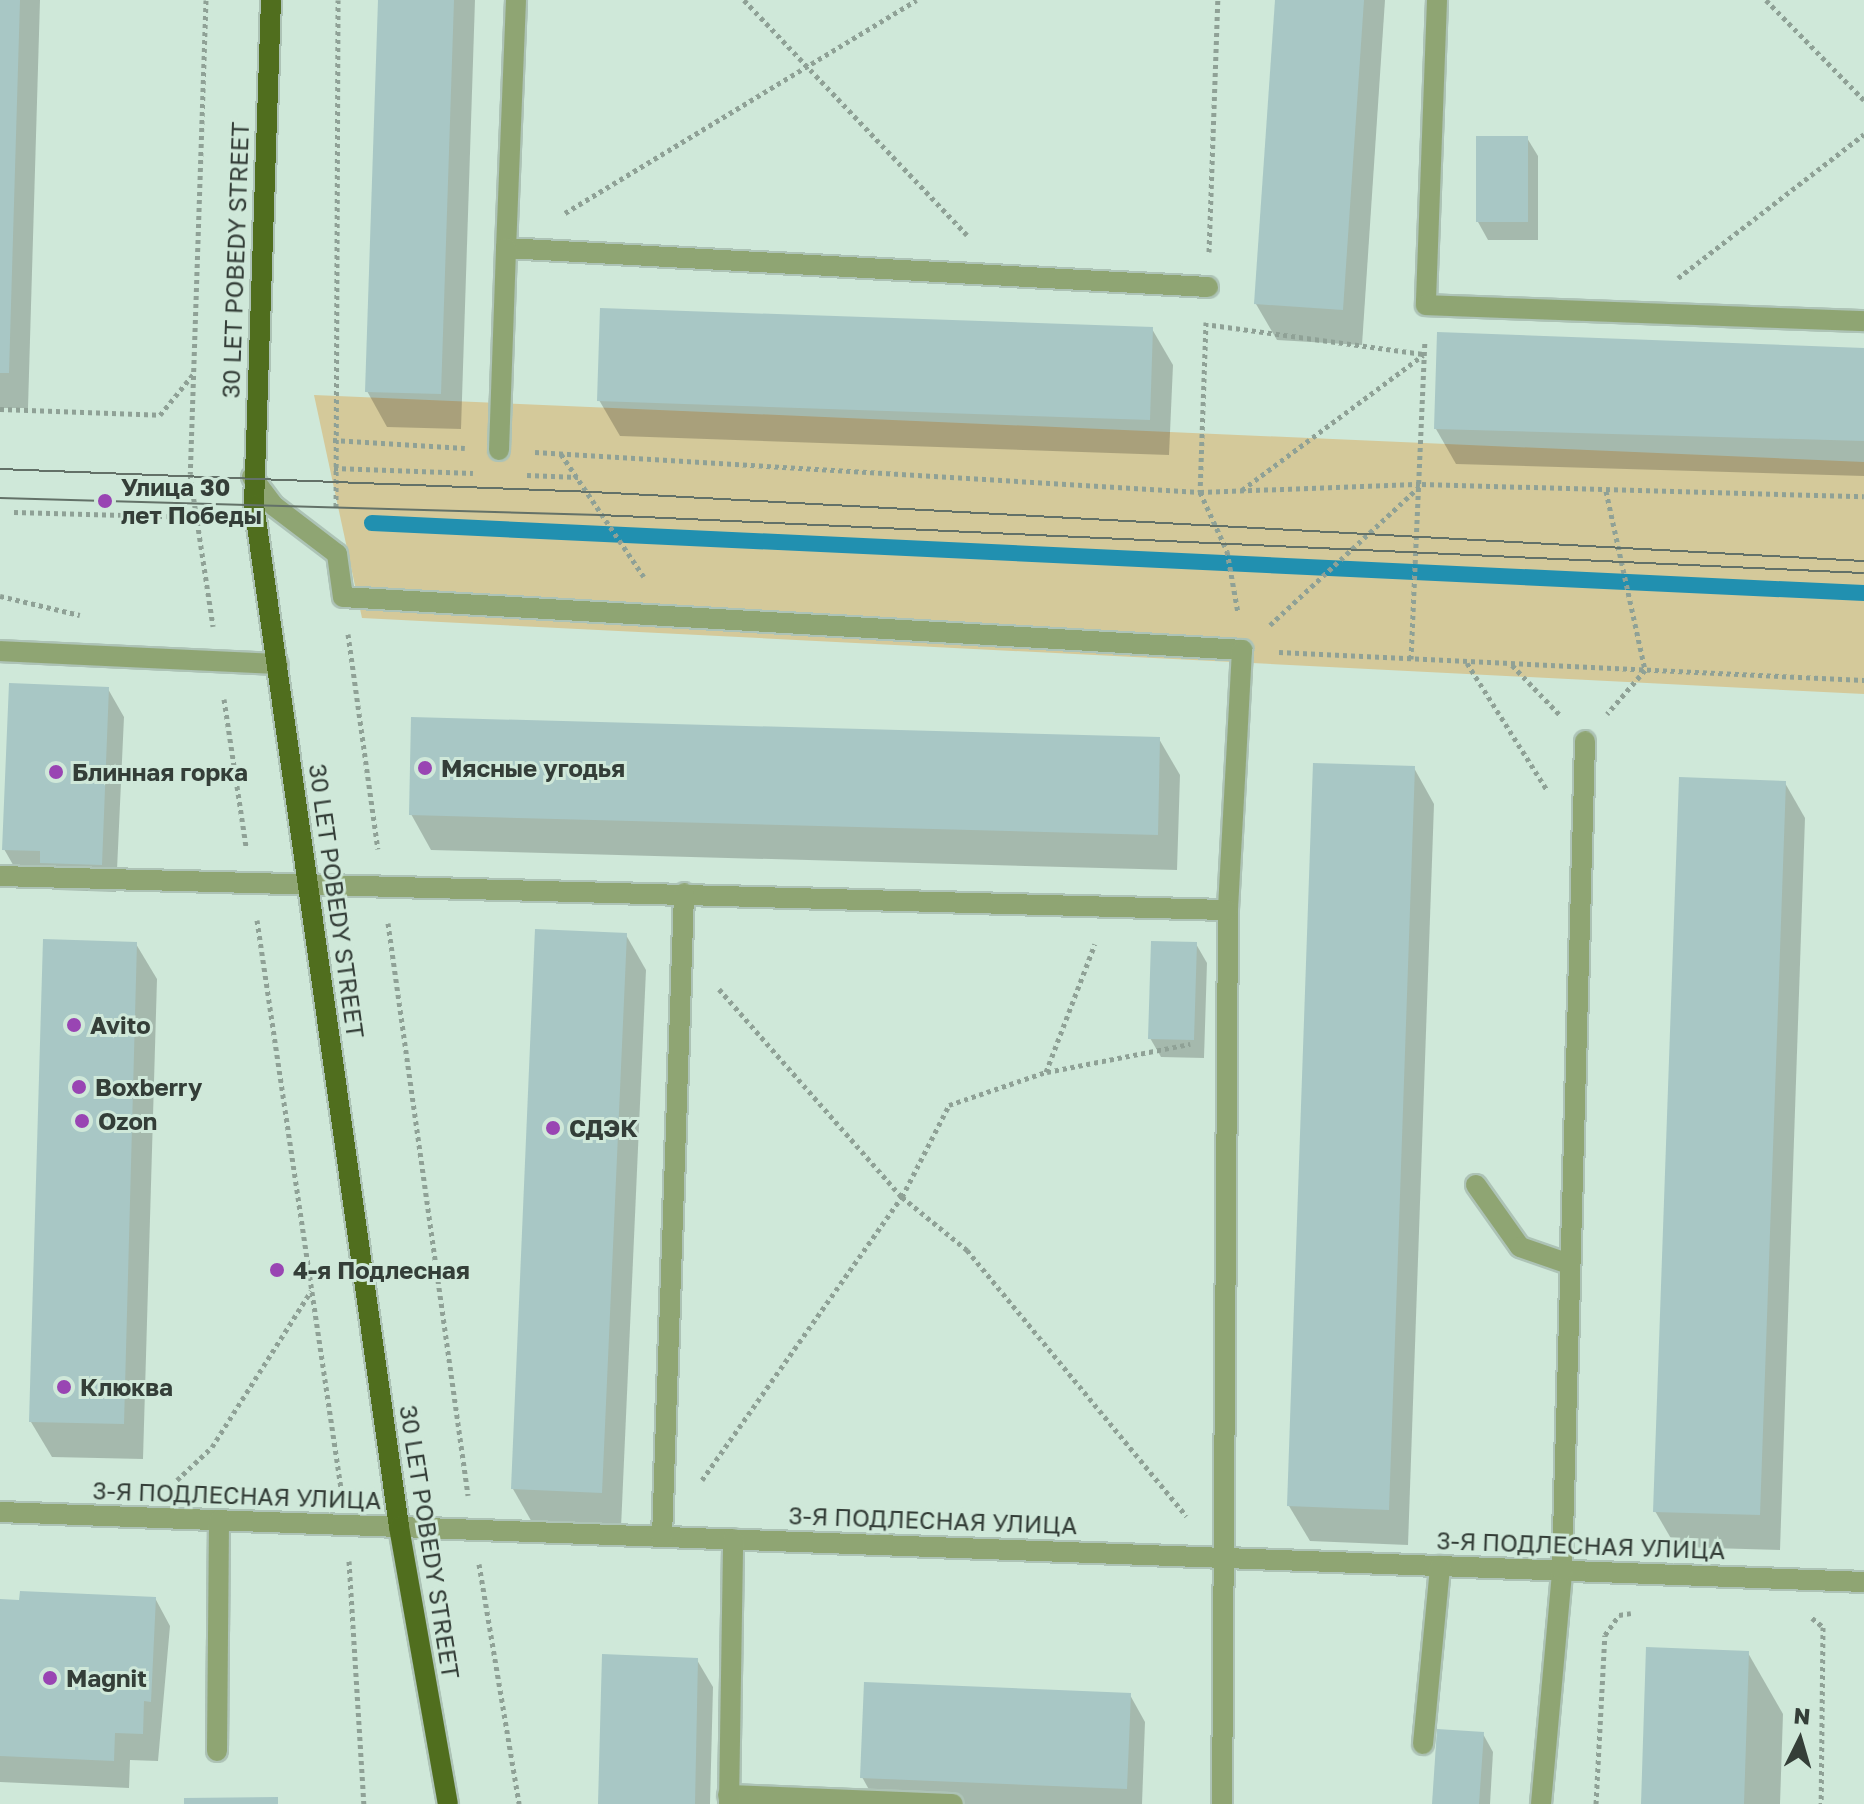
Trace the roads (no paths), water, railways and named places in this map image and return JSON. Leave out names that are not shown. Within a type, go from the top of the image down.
[{"type":"main road","name":"30 LET POBEDY STREET","points":[[271,0],[252,477],[399,1527],[448,1804]]},
{"type":"street","points":[[499,450],[516,0]]},
{"type":"street","points":[[1437,0],[1426,305],[1864,321]]},
{"type":"street","points":[[506,248],[1208,287]]},
{"type":"street","points":[[252,477],[274,506],[337,554],[343,597],[1242,650],[1228,910],[1229,1037],[1219,1557],[1222,1804]]},
{"type":"street","points":[[0,651],[219,667],[278,664]]},
{"type":"street","points":[[1541,1804],[1562,1571],[1585,741]]},
{"type":"street","points":[[0,876],[383,883],[1109,909],[1228,910]]},
{"type":"street","points":[[662,1537],[684,893]]},
{"type":"street","points":[[1476,1185],[1520,1247],[1569,1264]]},
{"type":"street","name":"3-Я ПОДЛЕСНАЯ УЛИЦА","points":[[0,1512],[1864,1582]]},
{"type":"street","points":[[217,1751],[219,1520]]},
{"type":"street","points":[[733,1539],[728,1800],[953,1804]]},
{"type":"street","points":[[1423,1744],[1440,1566]]},
{"type":"waterway","points":[[372,523],[1864,593]]},
{"type":"tram line","points":[[0,469],[593,492],[1864,561]]},
{"type":"tram line","points":[[0,498],[600,515],[1864,573]]},
{"type":"place","name":"Улица 30 лет Победы","points":[[105,501]]},
{"type":"place","name":"Мясные угодья","points":[[425,768]]},
{"type":"place","name":"Блинная горка","points":[[56,772]]},
{"type":"place","name":"Avito","points":[[74,1025]]},
{"type":"place","name":"Boxberry","points":[[79,1087]]},
{"type":"place","name":"Ozon","points":[[82,1121]]},
{"type":"place","name":"СДЭК","points":[[553,1128]]},
{"type":"place","name":"4-я Подлесная","points":[[277,1270]]},
{"type":"place","name":"Клюква","points":[[64,1387]]},
{"type":"place","name":"Magnit","points":[[50,1678]]}]
